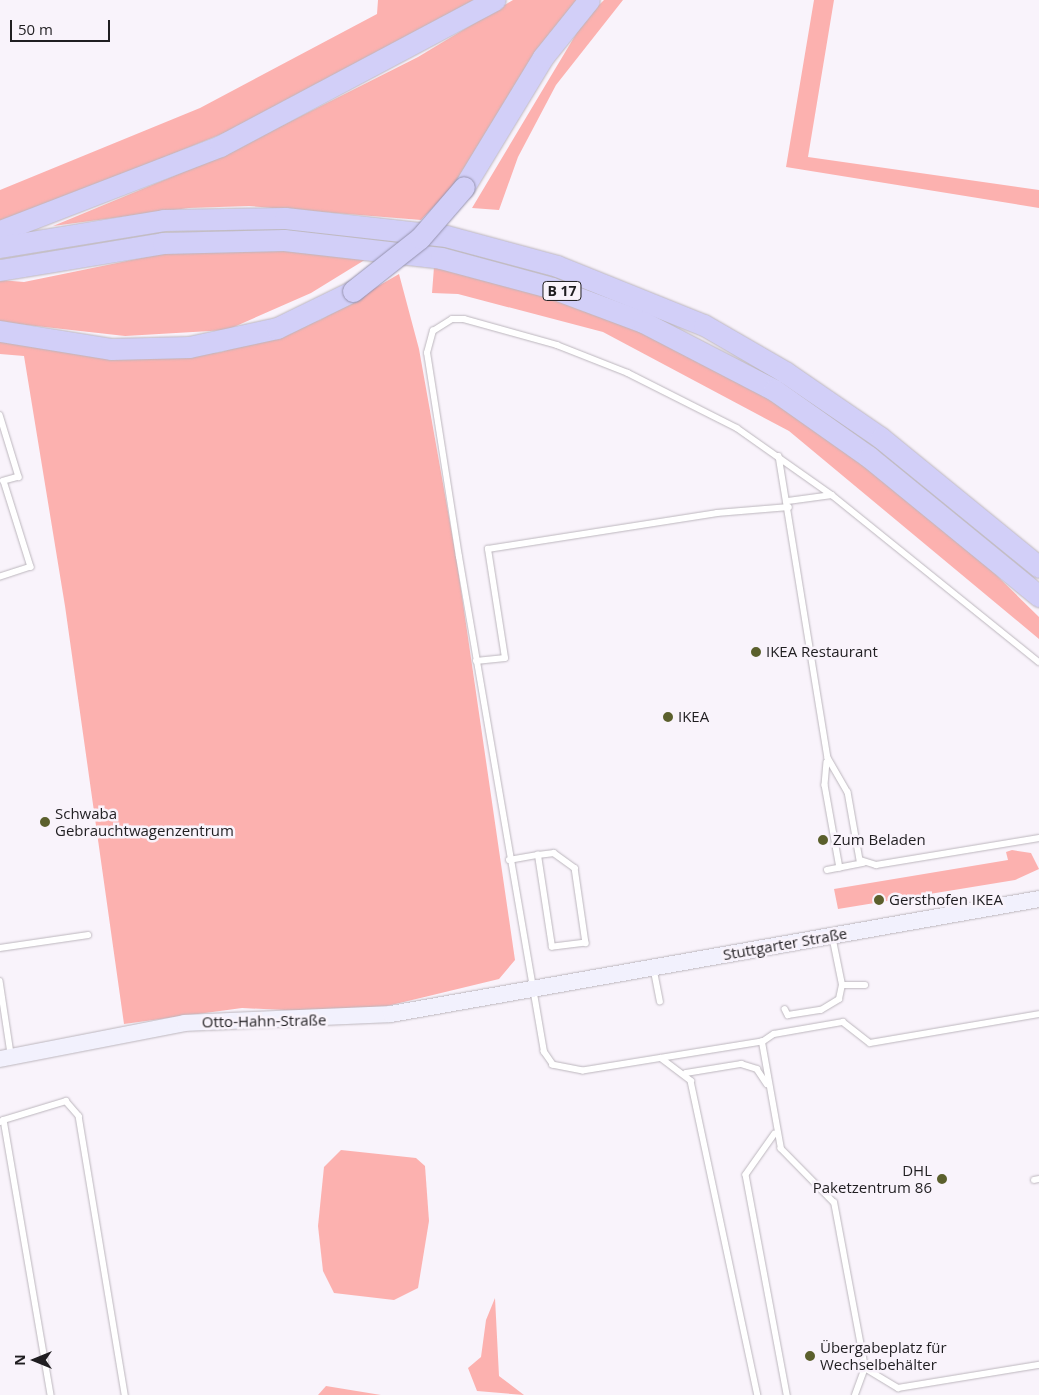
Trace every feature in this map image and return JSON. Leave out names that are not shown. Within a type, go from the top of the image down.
[{"type":"highway","points":[[0,231],[220,146],[495,0]]},
{"type":"highway","points":[[0,331],[111,349],[189,347],[277,328],[353,291],[420,238],[464,186],[543,57],[589,0]]},
{"type":"highway","name":"B 17","points":[[0,248],[164,220],[285,218],[446,236],[557,266],[704,325],[785,372],[881,438],[1039,567]]},
{"type":"highway","name":"B 17","points":[[0,270],[144,245],[284,240],[441,258],[552,288],[643,322],[774,390],[869,457],[1039,596]]},
{"type":"street","name":"Stuttgarter Straße","points":[[530,990],[832,934],[1039,899]]},
{"type":"street","name":"Otto-Hahn-Straße","points":[[6,1057],[185,1022],[352,1018],[530,990]]},
{"type":"lane","points":[[1039,662],[832,495],[738,428],[592,358],[486,324],[452,318],[440,323],[428,341],[427,353],[530,990],[544,1052],[553,1065],[583,1071],[762,1042],[774,1034],[843,1022],[870,1043],[1039,1014]]},
{"type":"lane","points":[[0,415],[19,477],[4,481],[31,568],[0,577]]},
{"type":"lane","points":[[779,456],[789,504],[828,758],[826,785],[840,868]]},
{"type":"lane","points":[[476,661],[505,658],[488,549],[709,514],[789,504],[832,495]]},
{"type":"lane","points":[[828,758],[848,792],[855,852],[863,863]]},
{"type":"lane","points":[[827,870],[863,863],[876,865],[1037,840]]},
{"type":"lane","points":[[509,860],[538,855],[554,853],[574,868],[586,942],[552,948],[538,855]]},
{"type":"lane","points":[[785,1009],[794,1014],[832,1006],[839,999],[842,985],[832,934]]},
{"type":"lane","points":[[0,948],[88,935]]},
{"type":"lane","points":[[654,968],[660,1001]]},
{"type":"lane","points":[[0,981],[6,1057]]},
{"type":"lane","points":[[842,985],[865,985]]},
{"type":"lane","points":[[762,1042],[775,1134],[791,1163],[834,1202],[865,1368],[855,1395]]},
{"type":"lane","points":[[661,1058],[686,1074],[691,1081],[758,1395]]},
{"type":"lane","points":[[686,1074],[741,1064],[757,1069],[768,1085]]},
{"type":"lane","points":[[51,1395],[2,1121],[66,1100],[79,1116],[125,1395]]},
{"type":"lane","points":[[775,1134],[746,1175],[787,1395]]},
{"type":"lane","points":[[865,1368],[898,1388],[1039,1365]]},
{"type":"shaded area","points":[[378,0],[477,0],[229,131],[0,224],[0,190],[200,108],[377,14]]},
{"type":"shaded area","points":[[513,0],[578,0],[454,185],[421,220],[249,206],[189,208],[53,226],[222,156],[418,57]]},
{"type":"shaded area","points":[[604,0],[623,0],[556,85],[518,157],[499,210],[472,208],[585,19]]},
{"type":"shaded area","points":[[814,0],[834,0],[808,157],[1039,190],[1039,208],[786,167]]},
{"type":"shaded area","points":[[195,247],[376,253],[311,293],[227,330],[125,336],[0,322],[0,280],[24,282]]},
{"type":"shaded area","points":[[434,267],[572,302],[647,332],[742,382],[838,444],[982,561],[1039,617],[1039,639],[789,431],[603,332],[458,294],[432,293]]},
{"type":"shaded area","points":[[399,274],[419,349],[457,562],[515,960],[499,979],[379,1008],[325,1012],[242,1008],[124,1024],[65,606],[24,356],[0,354],[0,340],[119,358],[170,358],[221,352],[320,320]]},
{"type":"shaded area","points":[[1012,850],[1031,853],[1039,869],[1015,880],[838,909],[834,889],[1008,860],[1006,852]]},
{"type":"shaded area","points":[[341,1150],[416,1158],[425,1166],[429,1221],[418,1288],[394,1300],[334,1293],[323,1271],[318,1226],[324,1167]]},
{"type":"shaded area","points":[[495,1298],[499,1376],[524,1395],[477,1391],[468,1368],[481,1357],[486,1320]]},
{"type":"shaded area","points":[[326,1386],[381,1395],[318,1395]]},
{"type":"place","name":"IKEA Restaurant","points":[[756,652]]},
{"type":"place","name":"IKEA","points":[[668,717]]},
{"type":"place","name":"Schwaba Gebrauchtwagenzentrum","points":[[45,822]]},
{"type":"place","name":"Zum Beladen","points":[[823,840]]},
{"type":"place","name":"Gersthofen IKEA","points":[[879,900]]},
{"type":"place","name":"DHL Paketzentrum 86","points":[[942,1179]]},
{"type":"place","name":"Übergabeplatz für Wechselbehälter","points":[[810,1356]]}]
